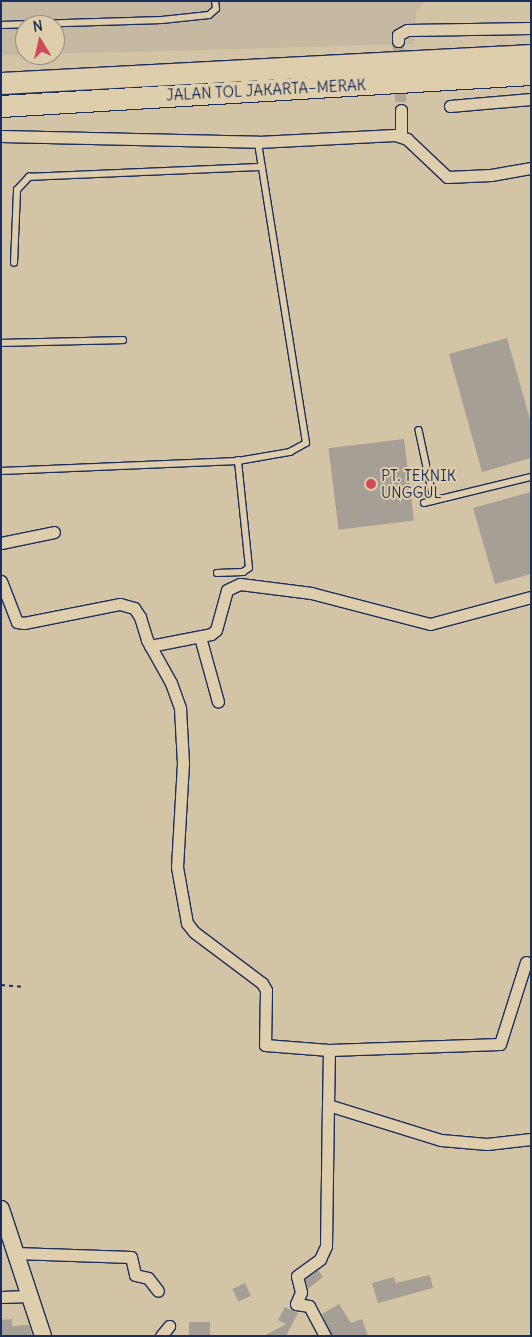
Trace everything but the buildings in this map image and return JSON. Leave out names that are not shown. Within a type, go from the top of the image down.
[{"type":"highway","name":"JALAN TOL JAKARTA–MERAK","points":[[1,83],[531,55]]},
{"type":"highway","name":"JALAN TOL JAKARTA–MERAK","points":[[1,106],[531,74]]},
{"type":"main road","points":[[1,1210],[43,1336]]},
{"type":"street","points":[[398,41],[398,35],[406,30],[531,28]]},
{"type":"street","points":[[450,106],[531,99]]},
{"type":"street","points":[[401,110],[401,136]]},
{"type":"street","points":[[1,136],[258,142],[401,136],[447,177],[491,175],[531,168]]},
{"type":"street","points":[[1,543],[54,532]]},
{"type":"street","points":[[1,581],[17,622],[128,606],[140,617],[150,646],[171,683],[180,708],[183,763],[178,867],[187,923],[194,932],[262,983],[266,990],[265,1045],[329,1050],[500,1044],[526,962]]},
{"type":"street","points":[[150,646],[200,637],[216,630],[226,590],[240,584],[311,593],[430,624],[531,597]]},
{"type":"street","points":[[200,637],[218,702]]},
{"type":"street","points":[[325,1336],[309,1306],[296,1304],[301,1292],[297,1276],[320,1259],[326,1246],[329,1050]]},
{"type":"street","points":[[328,1105],[441,1140],[487,1144],[531,1139]]},
{"type":"street","points":[[15,1253],[131,1257],[134,1275],[148,1278],[158,1291]]},
{"type":"street","points":[[1,1297],[29,1296]]},
{"type":"street","points":[[161,1336],[169,1326]]},
{"type":"lane","points":[[1,25],[200,16],[214,12],[215,1]]},
{"type":"lane","points":[[1,471],[238,461],[290,452],[306,443],[307,436],[258,142]]},
{"type":"lane","points":[[14,263],[17,190],[29,177],[262,167]]},
{"type":"lane","points":[[1,343],[123,340]]},
{"type":"lane","points":[[419,430],[434,500]]},
{"type":"lane","points":[[216,573],[243,572],[249,568],[238,461]]},
{"type":"lane","points":[[424,503],[531,476]]},
{"type":"path","points":[[1,985],[22,987]]},
{"type":"shaded area","points":[[1,1],[425,1],[416,12],[414,44],[65,54],[65,15],[15,15],[15,55],[1,55]]},
{"type":"tunnel","points":[[398,41],[401,110]]},
{"type":"place","name":"PT. TEKNIK UNGGUL","points":[[371,484]]}]
